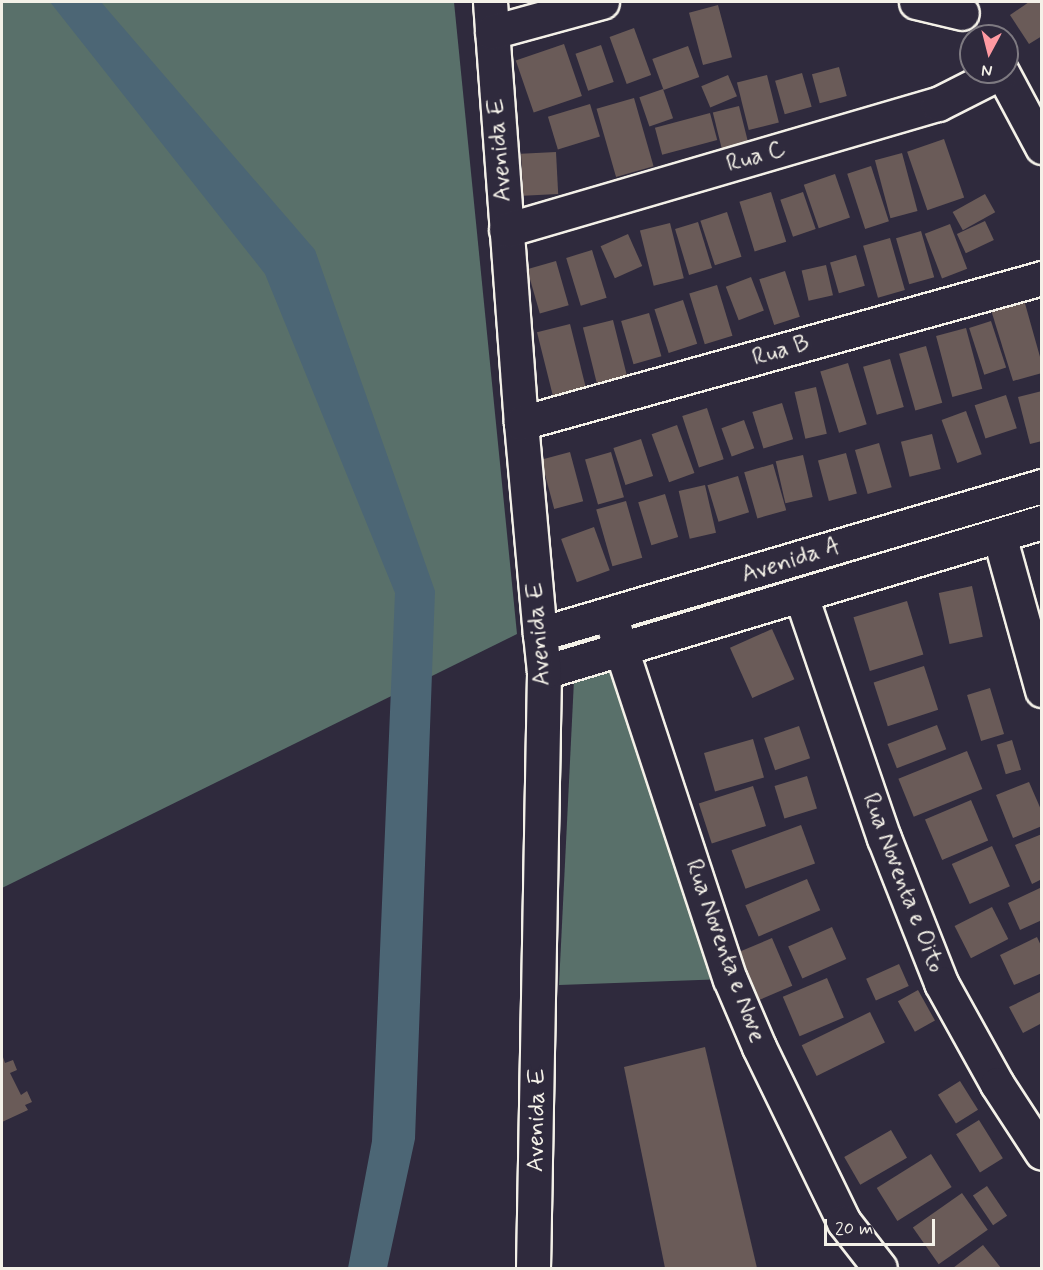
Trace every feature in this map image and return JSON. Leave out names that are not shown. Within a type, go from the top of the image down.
[{"type":"street","points":[[491,17],[602,2]]},
{"type":"street","points":[[916,2],[965,17]]},
{"type":"street","name":"Avenida E","points":[[491,17],[521,423],[544,672],[533,1269]]},
{"type":"street","name":"Rua C","points":[[506,230],[938,104],[977,84]]},
{"type":"street","points":[[1007,84],[1041,147]]},
{"type":"street","name":"Rua B","points":[[521,423],[1041,278]]},
{"type":"street","name":"Avenida A","points":[[540,634],[1041,486]]},
{"type":"street","name":"Avenida A","points":[[544,672],[1041,522]]},
{"type":"street","points":[[999,534],[1041,690]]},
{"type":"street","name":"Rua Noventa e Oito","points":[[801,596],[884,838],[941,983],[997,1084],[1041,1153]]},
{"type":"street","name":"Rua Noventa e Nove","points":[[610,615],[730,979],[759,1047],[843,1222],[880,1269]]},
{"type":"green space","points":[[2,2],[454,2],[517,634],[2,888]]},
{"type":"green space","points":[[619,671],[727,979],[559,985],[574,680]]},
{"type":"water","points":[[50,2],[101,2],[315,250],[435,591],[415,1139],[387,1268],[348,1268],[372,1141],[395,593],[265,274]]},
{"type":"building","points":[[1029,2],[1042,2],[1042,36],[1029,44],[1019,29],[1019,24],[1016,24],[1010,15]]},
{"type":"building","points":[[718,5],[732,57],[703,65],[689,13]]},
{"type":"building","points":[[634,28],[651,75],[627,84],[610,37]]},
{"type":"building","points":[[564,44],[582,96],[534,113],[516,61]]},
{"type":"building","points":[[601,45],[614,82],[588,91],[575,54]]},
{"type":"building","points":[[688,46],[699,77],[664,90],[652,59]]},
{"type":"building","points":[[839,67],[847,96],[820,103],[812,74]]},
{"type":"building","points":[[802,73],[812,107],[785,114],[775,81]]},
{"type":"building","points":[[728,75],[737,96],[710,108],[701,86]]},
{"type":"building","points":[[767,75],[779,123],[749,130],[737,82]]},
{"type":"building","points":[[663,89],[673,118],[649,126],[639,97]]},
{"type":"building","points":[[634,98],[654,166],[616,177],[597,109]]},
{"type":"building","points":[[590,104],[600,137],[558,149],[548,117]]},
{"type":"building","points":[[739,106],[748,143],[722,149],[713,113]]},
{"type":"building","points":[[710,113],[717,140],[662,155],[655,128]]},
{"type":"building","points":[[944,139],[964,198],[927,210],[907,152]]},
{"type":"building","points":[[556,152],[558,194],[523,196],[521,154]]},
{"type":"building","points":[[902,153],[918,211],[890,218],[875,160]]},
{"type":"building","points":[[871,166],[889,221],[865,229],[847,174]]},
{"type":"building","points":[[835,174],[850,217],[819,228],[804,185]]},
{"type":"building","points":[[771,192],[786,242],[755,251],[739,202]]},
{"type":"building","points":[[803,192],[816,229],[793,237],[780,200]]},
{"type":"building","points":[[985,194],[995,212],[963,230],[953,212]]},
{"type":"building","points":[[727,212],[742,257],[715,265],[700,221]]},
{"type":"building","points":[[985,221],[994,240],[966,253],[957,234]]},
{"type":"building","points":[[698,222],[712,268],[689,275],[675,229]]},
{"type":"building","points":[[670,223],[684,278],[654,286],[640,230]]},
{"type":"building","points":[[950,224],[967,269],[942,278],[925,234]]},
{"type":"building","points":[[921,231],[934,277],[909,284],[896,238]]},
{"type":"building","points":[[628,234],[642,266],[615,278],[601,246]]},
{"type":"building","points":[[890,238],[905,290],[878,298],[863,246]]},
{"type":"building","points":[[592,250],[607,298],[581,306],[566,258]]},
{"type":"building","points":[[856,255],[865,286],[839,293],[830,262]]},
{"type":"building","points":[[556,261],[569,305],[540,313],[527,269]]},
{"type":"building","points":[[826,265],[833,295],[809,301],[802,271]]},
{"type":"building","points":[[785,271],[800,317],[774,325],[759,279]]},
{"type":"building","points":[[751,277],[764,311],[739,320],[726,287]]},
{"type":"building","points":[[717,285],[732,336],[705,344],[689,293]]},
{"type":"building","points":[[683,300],[697,344],[669,353],[654,309]]},
{"type":"building","points":[[1024,300],[1042,364],[1042,373],[1013,381],[991,310]]},
{"type":"building","points":[[649,313],[661,356],[634,364],[621,321]]},
{"type":"building","points":[[613,320],[628,382],[598,390],[583,327]]},
{"type":"building","points":[[991,321],[1006,368],[984,375],[969,328]]},
{"type":"building","points":[[570,324],[586,388],[553,396],[537,332]]},
{"type":"building","points":[[966,328],[982,389],[952,397],[936,336]]},
{"type":"building","points":[[926,346],[942,403],[915,410],[899,354]]},
{"type":"building","points":[[890,359],[904,407],[877,415],[863,367]]},
{"type":"building","points":[[848,363],[867,424],[839,433],[820,371]]},
{"type":"building","points":[[816,387],[827,434],[805,439],[795,392]]},
{"type":"building","points":[[1042,391],[1042,441],[1030,444],[1018,397]]},
{"type":"building","points":[[1006,395],[1017,428],[985,438],[975,405]]},
{"type":"building","points":[[782,403],[793,439],[763,448],[752,412]]},
{"type":"building","points":[[707,408],[724,459],[699,467],[682,416]]},
{"type":"building","points":[[966,411],[982,454],[957,463],[942,420]]},
{"type":"building","points":[[744,420],[754,448],[732,456],[721,428]]},
{"type":"building","points":[[677,425],[694,473],[669,482],[652,434]]},
{"type":"building","points":[[932,434],[941,469],[910,477],[901,442]]},
{"type":"building","points":[[641,439],[653,476],[625,485],[613,448]]},
{"type":"building","points":[[879,443],[892,487],[868,494],[855,450]]},
{"type":"building","points":[[570,452],[583,501],[554,509],[541,460]]},
{"type":"building","points":[[611,452],[624,497],[598,505],[585,459]]},
{"type":"building","points":[[846,453],[857,494],[829,501],[818,461]]},
{"type":"building","points":[[803,455],[813,497],[785,503],[776,461]]},
{"type":"building","points":[[773,464],[786,510],[757,518],[744,472]]},
{"type":"building","points":[[738,476],[749,512],[719,522],[707,485]]},
{"type":"building","points":[[705,485],[716,533],[690,539],[679,491]]},
{"type":"building","points":[[665,494],[678,537],[651,545],[638,502]]},
{"type":"building","points":[[626,501],[642,558],[612,566],[596,510]]},
{"type":"building","points":[[594,527],[610,570],[577,582],[561,539]]},
{"type":"building","points":[[972,586],[983,637],[950,644],[939,593]]},
{"type":"building","points":[[907,601],[923,655],[870,671],[853,617]]},
{"type":"building","points":[[772,629],[794,679],[752,698],[730,648]]},
{"type":"building","points":[[924,666],[938,710],[888,726],[874,682]]},
{"type":"building","points":[[990,688],[1004,734],[981,741],[967,695]]},
{"type":"building","points":[[937,725],[946,749],[897,768],[888,744]]},
{"type":"building","points":[[799,726],[810,758],[775,770],[764,738]]},
{"type":"building","points":[[753,739],[764,777],[715,792],[704,753]]},
{"type":"building","points":[[1012,740],[1021,770],[1006,774],[997,745]]},
{"type":"building","points":[[967,751],[982,789],[914,817],[898,779]]},
{"type":"building","points":[[807,776],[817,809],[784,818],[774,786]]},
{"type":"building","points":[[1029,782],[1042,812],[1042,826],[1013,838],[996,795]]},
{"type":"building","points":[[753,786],[766,826],[712,844],[699,804]]},
{"type":"building","points":[[971,800],[988,841],[942,860],[925,820]]},
{"type":"building","points":[[801,825],[815,864],[745,889],[731,850]]},
{"type":"building","points":[[1042,834],[1042,879],[1032,884],[1015,845]]},
{"type":"building","points":[[992,846],[1010,886],[970,904],[952,864]]},
{"type":"building","points":[[807,879],[820,910],[759,936],[745,905]]},
{"type":"building","points":[[1040,888],[1042,920],[1020,930],[1008,903]]},
{"type":"building","points":[[992,907],[1008,939],[971,958],[955,926]]},
{"type":"building","points":[[832,927],[846,959],[802,978],[788,947]]},
{"type":"building","points":[[1037,937],[1042,948],[1042,973],[1014,985],[1000,955]]},
{"type":"building","points":[[772,938],[792,986],[759,1000],[739,952]]},
{"type":"building","points":[[899,964],[909,986],[876,1001],[866,979]]},
{"type":"building","points":[[827,978],[844,1018],[800,1036],[783,997]]},
{"type":"building","points":[[918,990],[935,1021],[915,1032],[898,1001]]},
{"type":"building","points":[[1042,991],[1042,1023],[1023,1033],[1009,1007]]},
{"type":"building","points":[[870,1012],[885,1043],[817,1076],[802,1045]]},
{"type":"building","points":[[705,1047],[757,1268],[665,1268],[624,1067]]},
{"type":"building","points":[[2,1054],[5,1063],[13,1060],[17,1070],[10,1073],[21,1095],[27,1091],[32,1102],[25,1105],[28,1110],[2,1122]]},
{"type":"building","points":[[960,1081],[978,1110],[956,1124],[938,1095]]},
{"type":"building","points":[[979,1120],[1003,1158],[980,1172],[956,1134]]},
{"type":"building","points":[[891,1130],[907,1158],[860,1185],[844,1157]]},
{"type":"building","points":[[931,1154],[952,1187],[897,1221],[877,1188]]},
{"type":"building","points":[[987,1186],[1007,1216],[993,1225],[973,1196]]},
{"type":"building","points":[[962,1193],[988,1230],[939,1264],[913,1227]]},
{"type":"building","points":[[983,1245],[1001,1268],[953,1268]]}]
